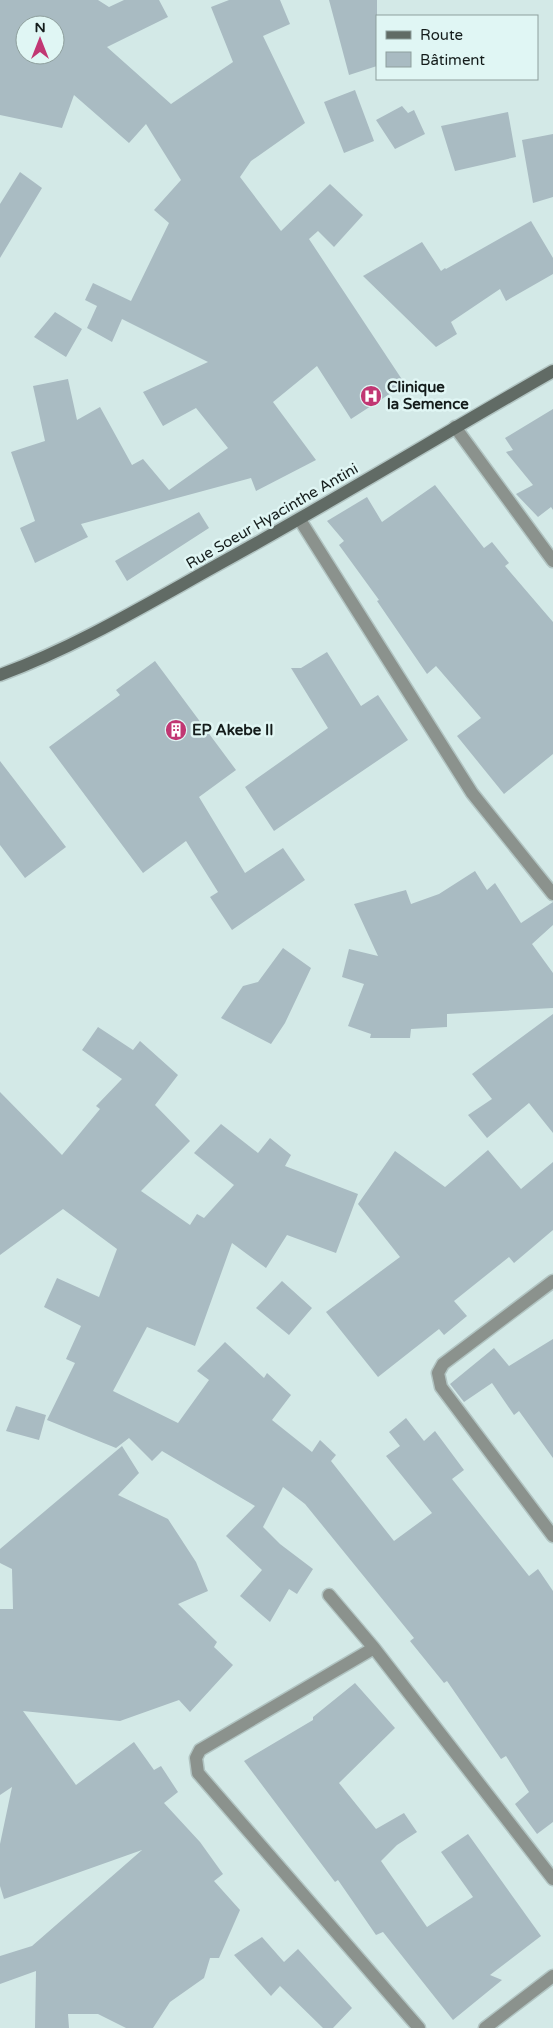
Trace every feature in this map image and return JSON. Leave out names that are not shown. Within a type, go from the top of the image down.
[{"type":"main road","name":"Rue Soeur Hyacinthe Antini","points":[[0,675],[74,644],[115,624],[300,520],[553,371]]},
{"type":"street","points":[[455,427],[553,561]]},
{"type":"street","points":[[300,520],[472,793],[553,894]]},
{"type":"street","points":[[553,1281],[443,1364],[438,1373],[438,1380],[441,1387],[553,1536]]},
{"type":"street","points":[[329,1595],[374,1648],[553,1879]]},
{"type":"street","points":[[374,1648],[200,1750],[196,1758],[198,1773],[419,2028]]},
{"type":"street","points":[[485,2028],[553,1976]]},
{"type":"building","points":[[0,0],[98,0],[109,7],[124,0],[159,0],[168,17],[107,47],[171,104],[233,62],[211,7],[229,0],[280,0],[290,24],[263,36],[305,123],[251,161],[240,177],[281,231],[330,184],[363,215],[334,247],[318,231],[309,239],[405,384],[351,419],[317,366],[273,402],[316,460],[256,491],[251,478],[81,524],[88,537],[35,563],[20,528],[35,521],[11,452],[45,441],[33,386],[68,379],[77,420],[100,407],[132,465],[143,459],[169,490],[228,448],[196,408],[163,426],[143,392],[208,362],[122,319],[112,342],[87,328],[97,306],[85,300],[93,283],[131,301],[169,223],[154,210],[181,180],[146,124],[129,143],[74,95],[62,128],[0,115]]},
{"type":"building","points":[[329,0],[377,0],[376,66],[349,75]]},
{"type":"building","points":[[355,90],[374,141],[344,153],[324,102]]},
{"type":"building","points":[[402,106],[408,113],[414,110],[425,134],[395,149],[376,120]]},
{"type":"building","points":[[508,112],[516,157],[455,171],[441,126]]},
{"type":"building","points":[[553,134],[553,197],[533,203],[522,140]]},
{"type":"building","points":[[20,172],[42,188],[0,258],[0,204]]},
{"type":"building","points":[[531,221],[553,258],[553,274],[506,301],[500,289],[451,322],[457,334],[436,347],[363,276],[422,242],[441,271]]},
{"type":"building","points":[[55,312],[82,329],[66,357],[34,337]]},
{"type":"building","points":[[553,409],[553,510],[551,507],[538,517],[516,494],[533,485],[506,452],[513,450],[505,438]]},
{"type":"building","points":[[435,485],[484,548],[492,542],[509,563],[505,566],[553,622],[553,754],[504,794],[457,736],[481,718],[436,666],[427,674],[377,601],[379,600],[339,545],[344,541],[327,521],[367,497],[382,522]]},
{"type":"building","points":[[199,512],[209,528],[127,581],[115,561]]},
{"type":"building","points":[[327,652],[361,706],[378,695],[408,740],[274,831],[245,787],[328,728],[291,668],[301,668]]},
{"type":"building","points":[[155,661],[236,770],[199,797],[245,873],[283,848],[305,880],[232,930],[210,897],[218,892],[186,841],[143,873],[49,747],[120,695],[116,690]]},
{"type":"building","points":[[0,761],[66,847],[25,878],[0,845]]},
{"type":"building","points":[[475,871],[487,890],[495,883],[521,923],[553,902],[553,925],[532,944],[553,973],[553,1008],[447,1014],[447,1027],[411,1029],[410,1038],[370,1038],[371,1034],[348,1026],[364,984],[342,977],[349,949],[378,956],[354,904],[406,890],[411,904],[439,894]]},
{"type":"building","points":[[283,948],[311,968],[285,1023],[271,1044],[221,1018],[243,986],[258,982]]},
{"type":"building","points":[[553,1014],[553,1133],[529,1103],[487,1138],[468,1115],[492,1099],[472,1074]]},
{"type":"building","points":[[98,1027],[133,1050],[140,1041],[178,1075],[155,1105],[190,1141],[141,1191],[190,1225],[197,1214],[204,1218],[234,1185],[194,1153],[221,1124],[258,1153],[270,1138],[291,1155],[285,1166],[358,1194],[336,1253],[287,1235],[266,1268],[232,1243],[195,1346],[147,1327],[113,1391],[178,1423],[209,1380],[197,1371],[225,1342],[264,1378],[267,1373],[291,1395],[272,1420],[312,1452],[320,1440],[336,1455],[331,1461],[394,1541],[432,1513],[386,1456],[400,1446],[389,1432],[406,1418],[424,1441],[435,1431],[464,1470],[452,1479],[529,1576],[538,1569],[553,1591],[553,1822],[537,1834],[515,1804],[529,1792],[506,1756],[501,1759],[447,1681],[444,1683],[410,1641],[414,1638],[305,1504],[283,1487],[263,1527],[280,1544],[313,1569],[297,1594],[289,1589],[270,1622],[240,1596],[262,1570],[226,1536],[255,1506],[162,1451],[152,1461],[129,1438],[116,1448],[47,1420],[75,1363],[66,1359],[81,1326],[44,1307],[57,1278],[99,1297],[117,1249],[63,1209],[0,1255],[0,1092],[62,1155],[100,1109],[96,1106],[122,1079],[82,1050]]},
{"type":"building","points":[[488,1150],[521,1189],[553,1162],[553,1230],[514,1263],[509,1257],[454,1301],[467,1316],[444,1335],[439,1329],[378,1377],[326,1312],[400,1257],[358,1204],[395,1151],[445,1187]]},
{"type":"building","points":[[282,1281],[312,1308],[289,1335],[256,1308]]},
{"type":"building","points":[[553,1339],[553,1458],[519,1411],[514,1415],[492,1383],[464,1402],[450,1384],[494,1348],[509,1366]]},
{"type":"building","points":[[16,1406],[46,1415],[39,1440],[6,1431]]},
{"type":"building","points":[[122,1446],[139,1473],[118,1495],[168,1519],[196,1562],[208,1591],[178,1604],[217,1642],[214,1647],[233,1665],[190,1712],[179,1700],[120,1721],[23,1711],[76,1785],[134,1742],[154,1770],[161,1766],[178,1792],[164,1803],[200,1842],[223,1874],[214,1881],[240,1910],[219,1958],[210,1958],[204,1978],[170,2002],[153,2028],[126,2028],[98,2014],[68,2014],[69,2028],[35,2028],[36,1971],[0,1984],[0,1956],[32,1946],[142,1850],[4,1899],[0,1886],[0,1844],[12,1787],[0,1795],[0,1609],[13,1609],[12,1569],[0,1563],[0,1549]]},
{"type":"building","points":[[355,1683],[395,1728],[339,1783],[376,1829],[404,1813],[417,1832],[397,1845],[381,1861],[427,1927],[473,1897],[441,1852],[468,1834],[541,1936],[490,1975],[502,1980],[453,2020],[383,1932],[376,1935],[338,1880],[335,1882],[244,1761],[313,1720],[313,1717]]},
{"type":"building","points":[[262,1937],[284,1962],[298,1949],[352,2008],[333,2028],[323,2028],[280,1986],[271,1996],[234,1955]]},
{"type":"place","name":"Clinique la Semence","points":[[371,396]]},
{"type":"place","name":"EP Akebe II","points":[[176,730]]}]
